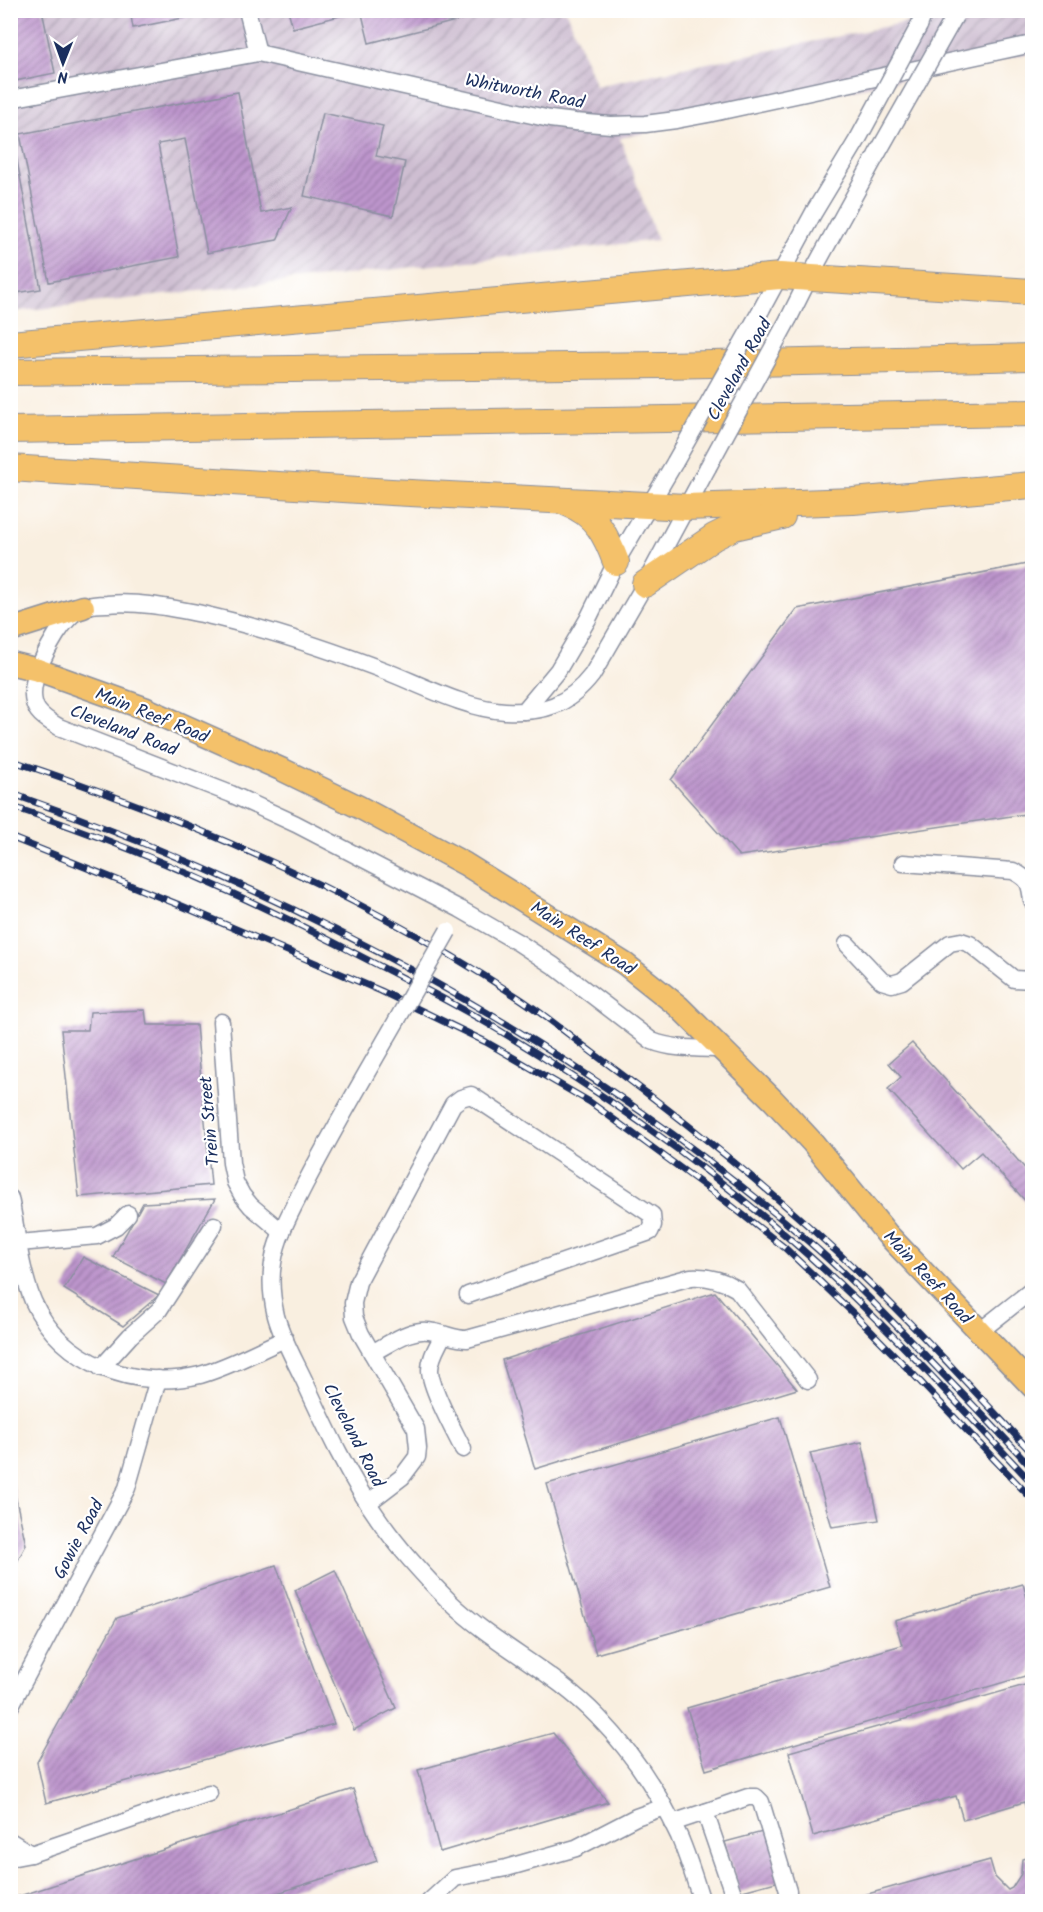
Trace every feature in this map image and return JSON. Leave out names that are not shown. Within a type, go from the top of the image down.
[{"type":"highway","points":[[10,344],[780,276],[1032,292]]},
{"type":"highway","points":[[10,372],[1032,357]]},
{"type":"highway","points":[[10,430],[1032,413]]},
{"type":"highway","points":[[10,468],[686,507],[853,501],[1032,485]]},
{"type":"highway","points":[[645,584],[714,537],[734,527],[789,514],[906,501],[949,493]]},
{"type":"highway","points":[[564,501],[591,516],[601,527],[616,562]]},
{"type":"main road","points":[[10,630],[83,607]]},
{"type":"main road","name":"Main Reef Road","points":[[10,663],[38,670],[144,708],[283,770],[359,807],[465,864],[624,964],[678,1006],[723,1049],[813,1143],[887,1234],[1032,1386]]},
{"type":"street","points":[[248,10],[258,53]]},
{"type":"street","name":"Cleveland Road","points":[[723,1049],[684,1048],[652,1041],[554,966],[460,909],[296,824],[231,794],[60,727],[38,711],[34,703],[33,689],[38,670],[61,628],[83,607],[118,603],[146,604],[226,620],[303,642],[434,691],[487,708],[503,711],[549,709],[574,695],[592,675],[645,584],[809,278],[956,13]]},
{"type":"street","name":"Cleveland Road","points":[[524,711],[558,670],[588,619],[616,562],[675,462],[814,212],[858,139],[922,18]]},
{"type":"street","name":"Whitworth Road","points":[[10,99],[258,53],[550,119],[611,125],[676,120],[1032,44]]},
{"type":"street","points":[[903,864],[1013,871],[1025,877],[1030,884],[1032,901]]},
{"type":"street","name":"Cleveland Road","points":[[460,909],[313,1168],[282,1232],[273,1262],[272,1278],[276,1316],[317,1408],[368,1503],[398,1545],[450,1601],[486,1632],[561,1685],[598,1717],[632,1759],[664,1807],[680,1837],[702,1902]]},
{"type":"street","points":[[847,944],[882,981],[892,984],[902,981],[950,943],[961,941],[970,944],[1014,980],[1032,980]]},
{"type":"street","name":"Trein Street","points":[[221,1023],[231,1163],[235,1182],[251,1206],[282,1232]]},
{"type":"street","points":[[368,1503],[402,1477],[417,1457],[418,1448],[416,1429],[361,1334],[354,1317],[353,1303],[358,1282],[453,1104],[471,1095],[652,1215],[653,1225],[650,1232],[468,1295]]},
{"type":"street","points":[[10,1198],[25,1277],[32,1299],[40,1315],[70,1349],[89,1362],[110,1372],[138,1377],[179,1378],[201,1375],[285,1339]]},
{"type":"street","points":[[19,1243],[97,1236],[116,1226],[128,1214]]},
{"type":"street","points":[[101,1368],[130,1336],[159,1310],[214,1225]]},
{"type":"street","points":[[372,1353],[412,1332],[423,1330],[467,1340],[691,1277],[707,1276],[737,1289],[808,1380]]},
{"type":"street","points":[[979,1332],[1032,1290]]},
{"type":"street","points":[[443,1335],[432,1357],[430,1370],[432,1383],[463,1449]]},
{"type":"street","name":"Gowie Road","points":[[10,1707],[126,1488],[158,1379]]},
{"type":"street","points":[[10,1858],[32,1854],[209,1793]]},
{"type":"street","points":[[672,1823],[748,1797],[756,1797],[761,1802],[788,1891],[784,1902]]},
{"type":"street","points":[[429,1902],[455,1878],[506,1868],[576,1848],[636,1817],[664,1807]]},
{"type":"street","points":[[705,1812],[736,1902]]},
{"type":"street","points":[[10,1841],[32,1854]]},
{"type":"shaded area","points":[[10,11],[566,11],[596,86],[961,11],[1032,11],[1032,53],[620,138],[657,240],[11,312]]},
{"type":"building","points":[[10,10],[42,10],[55,73],[10,82]]},
{"type":"building","points":[[130,10],[202,10],[203,14],[133,28]]},
{"type":"building","points":[[288,10],[359,10],[359,11],[293,28]]},
{"type":"building","points":[[361,10],[462,10],[464,19],[369,43]]},
{"type":"building","points":[[238,92],[261,213],[292,207],[277,240],[207,253],[185,139],[158,144],[179,257],[49,282],[20,134]]},
{"type":"building","points":[[323,113],[383,126],[376,156],[405,162],[393,216],[304,196]]},
{"type":"building","points":[[10,139],[13,139],[41,289],[10,294]]},
{"type":"building","points":[[1032,563],[1032,813],[739,856],[671,780],[797,609]]},
{"type":"building","points":[[145,1010],[147,1025],[196,1025],[211,1185],[79,1197],[61,1030],[88,1030],[90,1012]]},
{"type":"building","points":[[912,1043],[1032,1176],[1032,1202],[1029,1205],[981,1152],[961,1169],[888,1089],[901,1077],[889,1063]]},
{"type":"building","points":[[215,1199],[166,1284],[113,1257],[143,1203]]},
{"type":"building","points":[[83,1257],[159,1295],[123,1326],[64,1289]]},
{"type":"building","points":[[715,1292],[797,1389],[535,1469],[502,1360]]},
{"type":"building","points":[[780,1417],[830,1587],[596,1654],[547,1484]]},
{"type":"building","points":[[862,1442],[879,1520],[832,1527],[810,1453]]},
{"type":"building","points":[[10,1472],[26,1545],[10,1575]]},
{"type":"building","points":[[276,1565],[334,1724],[46,1803],[37,1762],[117,1618]]},
{"type":"building","points":[[335,1570],[396,1708],[354,1730],[295,1590]]},
{"type":"building","points":[[1023,1584],[1032,1615],[1032,1674],[706,1770],[687,1708],[902,1645],[895,1621]]},
{"type":"building","points":[[1032,1683],[1032,1816],[1028,1817],[1024,1802],[963,1820],[956,1796],[813,1836],[789,1752]]},
{"type":"building","points":[[553,1733],[608,1802],[440,1852],[418,1770]]},
{"type":"building","points":[[353,1789],[377,1861],[250,1902],[10,1902],[10,1899]]},
{"type":"building","points":[[774,1829],[787,1879],[739,1892],[725,1842]]},
{"type":"building","points":[[1032,1856],[1032,1902],[866,1902],[864,1895],[990,1860],[995,1877],[1008,1890],[1012,1888],[1021,1874],[1022,1859]]},
{"type":"railway","points":[[10,760],[142,807],[271,861],[396,924],[526,1003],[705,1139],[809,1227],[896,1309],[1032,1453]]},
{"type":"railway","points":[[10,793],[116,832],[220,876],[323,924],[423,976],[520,1033],[615,1094],[707,1160],[828,1259],[906,1335],[1032,1468]]},
{"type":"railway","points":[[10,806],[96,836],[262,907],[459,1007],[574,1077],[721,1182],[823,1268],[944,1389],[1032,1483]]},
{"type":"railway","points":[[10,837],[182,906],[381,991],[486,1042],[590,1102],[724,1200],[785,1248],[853,1313],[1032,1499]]}]
